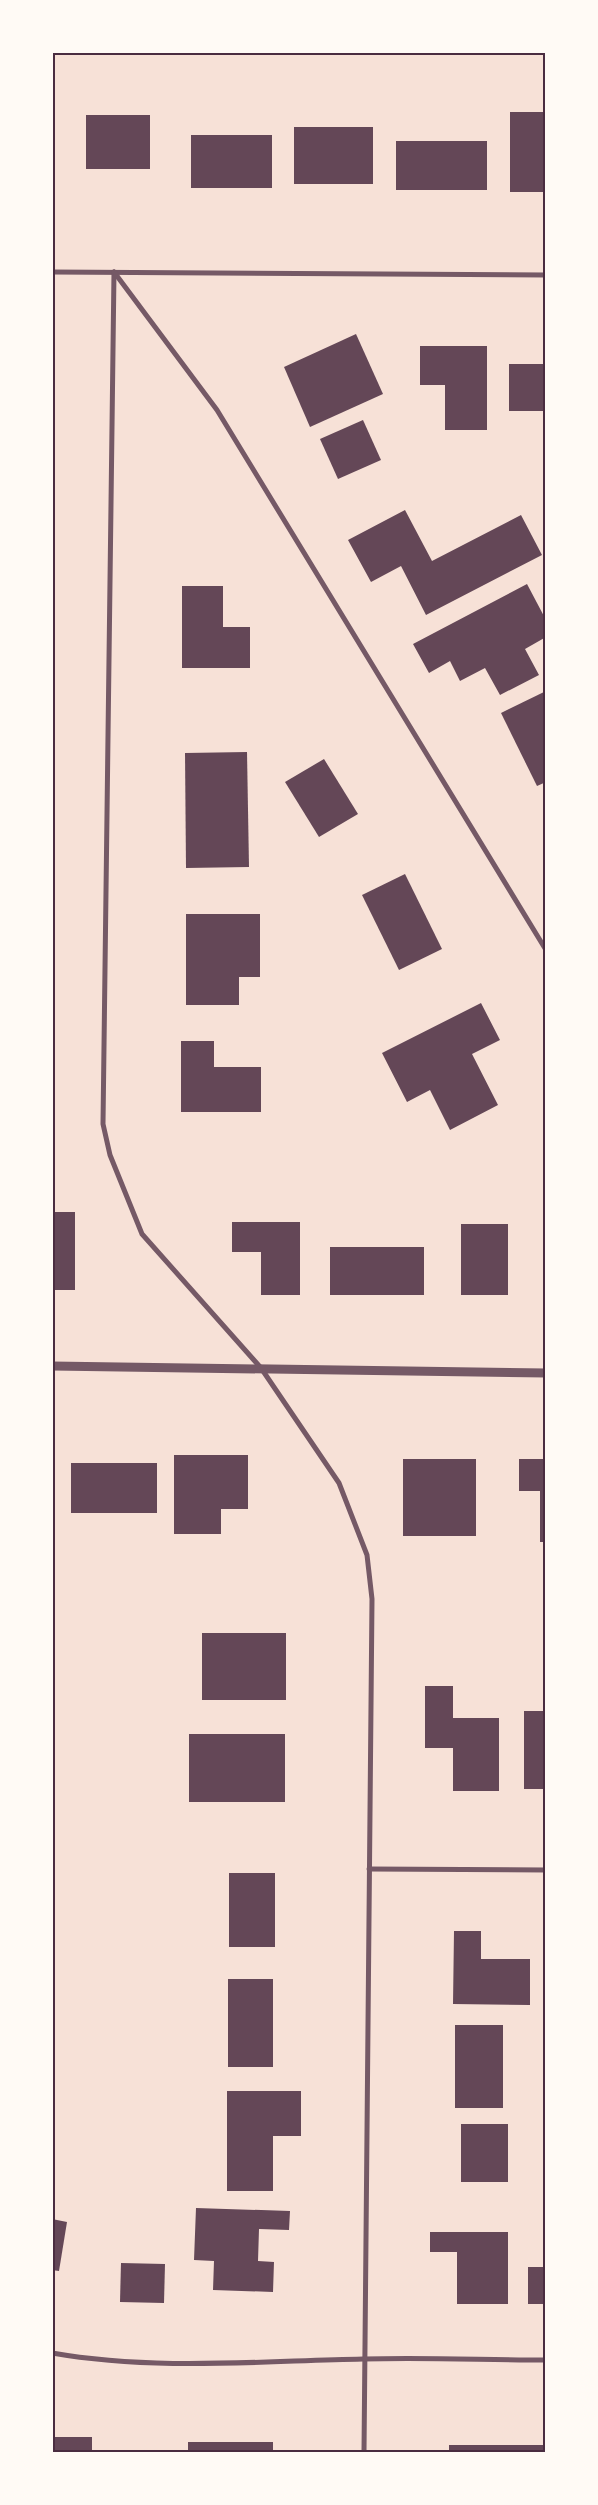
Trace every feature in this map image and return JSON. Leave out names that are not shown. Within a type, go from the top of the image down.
[{"type":"street","points":[[52,272],[546,276]]},
{"type":"street","points":[[114,272],[217,410],[546,950]]},
{"type":"street","points":[[114,272],[103,1124],[110,1155],[142,1234],[261,1368],[339,1483],[367,1555],[372,1599],[364,2452]]},
{"type":"street","points":[[52,1366],[546,1372]]},
{"type":"street","points":[[369,1869],[546,1870]]},
{"type":"street","points":[[52,2353],[84,2359],[208,2364],[365,2359],[546,2360]]},
{"type":"building","points":[[510,112],[546,112],[546,192],[510,192]]},
{"type":"building","points":[[86,115],[150,115],[150,169],[86,169]]},
{"type":"building","points":[[294,127],[373,127],[373,184],[294,184]]},
{"type":"building","points":[[191,135],[272,135],[272,188],[191,188]]},
{"type":"building","points":[[396,141],[487,141],[487,190],[396,190]]},
{"type":"building","points":[[356,334],[383,394],[310,427],[284,367]]},
{"type":"building","points":[[420,346],[487,346],[487,430],[445,430],[445,385],[420,385]]},
{"type":"building","points":[[509,364],[546,364],[546,411],[509,411]]},
{"type":"building","points":[[363,420],[381,460],[338,479],[320,439]]},
{"type":"building","points":[[405,510],[432,561],[521,515],[542,555],[426,615],[401,566],[371,582],[348,540]]},
{"type":"building","points":[[527,584],[546,620],[546,637],[525,649],[539,675],[500,695],[485,668],[460,681],[450,661],[429,673],[413,644]]},
{"type":"building","points":[[182,586],[223,586],[223,627],[250,627],[250,668],[182,668]]},
{"type":"building","points":[[546,691],[546,782],[537,786],[501,713]]},
{"type":"building","points":[[247,752],[249,867],[186,868],[185,753]]},
{"type":"building","points":[[324,759],[358,814],[319,837],[285,782]]},
{"type":"building","points":[[405,874],[442,949],[399,970],[362,895]]},
{"type":"building","points":[[186,914],[260,914],[260,977],[239,977],[239,1005],[186,1005]]},
{"type":"building","points":[[481,1003],[500,1040],[472,1054],[498,1105],[450,1130],[430,1090],[407,1102],[382,1053]]},
{"type":"building","points":[[181,1041],[214,1041],[214,1067],[261,1067],[261,1112],[181,1112]]},
{"type":"building","points":[[52,1212],[75,1212],[75,1290],[52,1290]]},
{"type":"building","points":[[232,1222],[300,1222],[300,1295],[261,1295],[261,1252],[232,1252]]},
{"type":"building","points":[[461,1224],[508,1224],[508,1295],[461,1295]]},
{"type":"building","points":[[330,1247],[424,1247],[424,1295],[330,1295]]},
{"type":"building","points":[[174,1455],[248,1455],[248,1509],[221,1509],[221,1534],[174,1534]]},
{"type":"building","points":[[403,1459],[476,1459],[476,1536],[403,1536]]},
{"type":"building","points":[[519,1459],[546,1459],[546,1542],[540,1542],[540,1491],[519,1491]]},
{"type":"building","points":[[71,1463],[157,1463],[157,1513],[71,1513]]},
{"type":"building","points":[[202,1633],[286,1633],[286,1700],[202,1700]]},
{"type":"building","points":[[425,1686],[453,1686],[453,1718],[499,1718],[499,1791],[453,1791],[453,1748],[425,1748]]},
{"type":"building","points":[[524,1711],[546,1711],[546,1789],[524,1789]]},
{"type":"building","points":[[189,1734],[285,1734],[285,1802],[189,1802]]},
{"type":"building","points":[[229,1873],[275,1873],[275,1947],[229,1947]]},
{"type":"building","points":[[454,1931],[481,1931],[481,1959],[530,1959],[530,2005],[453,2004]]},
{"type":"building","points":[[228,1979],[273,1979],[273,2067],[228,2067]]},
{"type":"building","points":[[455,2025],[503,2025],[503,2108],[455,2108]]},
{"type":"building","points":[[227,2091],[301,2091],[301,2136],[273,2136],[273,2191],[227,2191]]},
{"type":"building","points":[[461,2124],[508,2124],[508,2182],[461,2182]]},
{"type":"building","points":[[196,2208],[290,2211],[289,2230],[259,2229],[258,2261],[274,2262],[273,2292],[213,2290],[214,2261],[194,2260]]},
{"type":"building","points":[[52,2219],[67,2222],[59,2271],[52,2270]]},
{"type":"building","points":[[430,2232],[508,2232],[508,2304],[457,2304],[457,2252],[430,2252]]},
{"type":"building","points":[[121,2263],[165,2264],[164,2303],[120,2302]]},
{"type":"building","points":[[528,2267],[546,2267],[546,2304],[528,2304]]},
{"type":"building","points":[[52,2437],[92,2437],[92,2452],[52,2452]]},
{"type":"building","points":[[188,2442],[273,2442],[273,2452],[188,2452]]},
{"type":"building","points":[[449,2445],[546,2445],[546,2452],[449,2452]]}]
